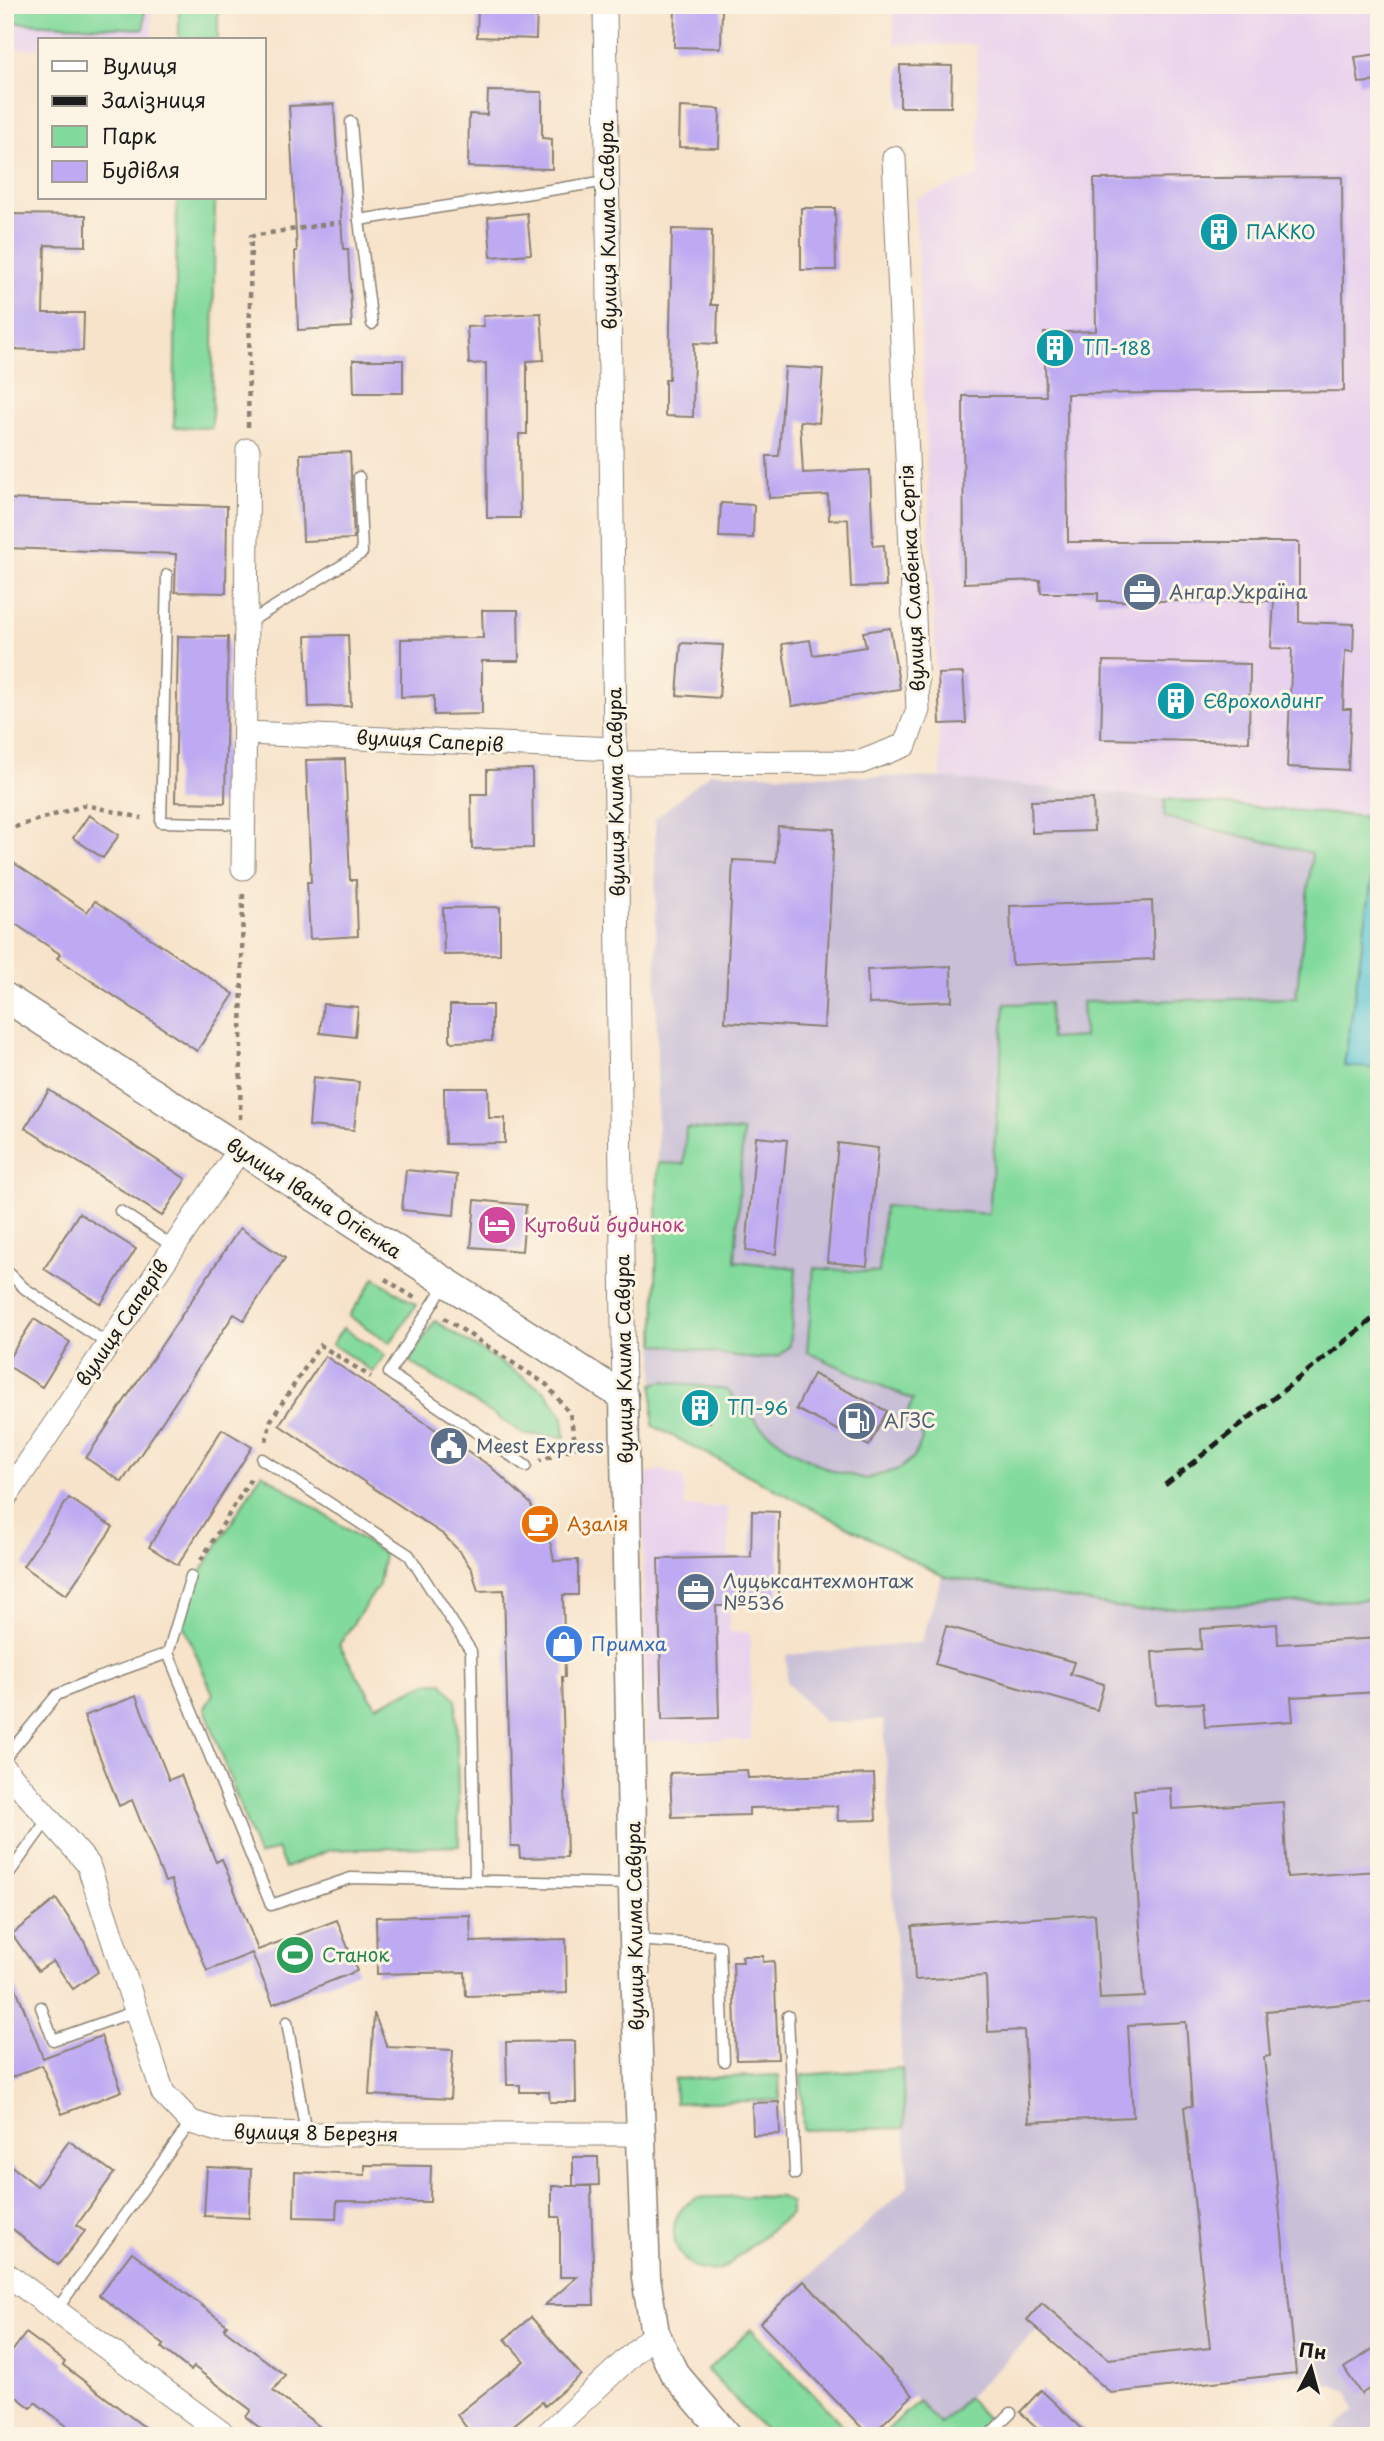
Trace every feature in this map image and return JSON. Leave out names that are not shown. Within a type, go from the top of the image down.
[{"type":"street","name":"вулиця Клима Савура","points":[[605,5],[624,1398],[634,1939],[646,2278],[655,2333],[674,2373],[728,2436]]},
{"type":"street","name":"вулиця Слабенка Сергія","points":[[615,756],[861,762],[905,745],[918,710],[894,158]]},
{"type":"street","points":[[243,868],[248,450]]},
{"type":"street","name":"вулиця Саперів","points":[[244,733],[615,756]]},
{"type":"street","name":"вулиця Івана Огієнка","points":[[7,1003],[240,1149],[624,1398]]},
{"type":"street","name":"вулиця Саперів","points":[[5,1498],[240,1149]]},
{"type":"street","points":[[5,1769],[88,1864],[163,2093],[191,2122]]},
{"type":"street","name":"вулиця 8 Березня","points":[[191,2122],[221,2131],[306,2134],[640,2134]]},
{"type":"street","points":[[5,2273],[226,2436]]},
{"type":"street","points":[[545,2436],[655,2333]]},
{"type":"lane","points":[[351,122],[359,220],[372,324]]},
{"type":"lane","points":[[359,220],[607,181]]},
{"type":"lane","points":[[246,624],[362,553],[359,477]]},
{"type":"lane","points":[[167,575],[161,822],[244,824]]},
{"type":"lane","points":[[120,1211],[174,1247]]},
{"type":"lane","points":[[5,1269],[24,1288],[108,1344]]},
{"type":"lane","points":[[446,1283],[389,1373],[526,1466]]},
{"type":"lane","points":[[262,1460],[409,1555],[471,1651],[475,1880]]},
{"type":"lane","points":[[191,1576],[167,1653],[271,1905],[351,1878],[634,1884]]},
{"type":"lane","points":[[5,1758],[57,1695],[167,1653]]},
{"type":"lane","points":[[5,1879],[48,1819]]},
{"type":"lane","points":[[634,1939],[720,1946],[724,2061]]},
{"type":"lane","points":[[41,2007],[53,2040],[136,2011]]},
{"type":"lane","points":[[788,2016],[795,2174]]},
{"type":"lane","points":[[287,2022],[306,2134]]},
{"type":"lane","points":[[55,2312],[191,2122]]},
{"type":"lane","points":[[988,2436],[1011,2413]]},
{"type":"path","points":[[248,450],[251,236],[359,220]]},
{"type":"path","points":[[5,830],[86,805],[161,822]]},
{"type":"path","points":[[240,1149],[243,868]]},
{"type":"path","points":[[191,1576],[262,1460],[271,1420],[320,1345],[370,1378],[389,1373]]},
{"type":"shaded area","points":[[5,5],[152,5],[152,38],[38,38],[38,49],[5,48]]},
{"type":"shaded area","points":[[894,5],[1379,5],[1379,818],[941,778],[915,199],[979,175],[977,45],[894,44]]},
{"type":"shaded area","points":[[710,773],[941,778],[1379,818],[1379,2436],[1327,2436],[1355,2410],[1348,2391],[1296,2373],[1111,2393],[1037,2330],[940,2424],[804,2281],[908,2186],[884,1720],[825,1723],[787,1683],[786,1655],[921,1643],[942,1576],[653,1426],[658,1163],[655,819]]},
{"type":"shaded area","points":[[661,1470],[684,1478],[684,1507],[728,1507],[730,1632],[750,1632],[751,1740],[646,1741],[643,1485],[648,1474]]},
{"type":"green space","points":[[5,5],[145,5],[144,29],[5,22]]},
{"type":"green space","points":[[179,5],[218,5],[218,38],[179,38]]},
{"type":"green space","points":[[177,200],[215,200],[212,428],[174,427]]},
{"type":"green space","points":[[1165,799],[1379,818],[1379,879],[1372,879],[1344,1065],[1379,1069],[1379,1599],[1134,1610],[943,1576],[653,1426],[653,1384],[664,1381],[727,1390],[760,1426],[791,1450],[830,1470],[866,1479],[899,1469],[914,1457],[923,1438],[919,1426],[905,1419],[913,1400],[807,1352],[814,1268],[879,1273],[884,1206],[989,1214],[1005,1004],[1049,1003],[1050,1039],[1084,1037],[1082,1002],[1296,998],[1312,853],[1164,817]]},
{"type":"green space","points":[[686,1128],[743,1132],[735,1261],[796,1268],[790,1345],[779,1356],[756,1359],[655,1344],[658,1163],[684,1164]]},
{"type":"green space","points":[[375,1278],[416,1305],[390,1343],[349,1316]]},
{"type":"green space","points":[[435,1321],[545,1391],[563,1416],[565,1437],[524,1434],[409,1361]]},
{"type":"green space","points":[[343,1328],[385,1355],[373,1372],[332,1344]]},
{"type":"green space","points":[[262,1473],[384,1554],[379,1585],[339,1645],[376,1706],[428,1683],[442,1682],[456,1700],[459,1846],[330,1850],[285,1868],[277,1849],[258,1856],[205,1708],[213,1694],[183,1624],[198,1577]]},
{"type":"green space","points":[[902,2068],[905,2128],[803,2130],[801,2075]]},
{"type":"green space","points":[[779,2075],[780,2100],[675,2103],[674,2079]]},
{"type":"green space","points":[[781,2197],[791,2203],[791,2214],[725,2267],[708,2270],[695,2267],[684,2259],[677,2247],[675,2221],[682,2209],[695,2199]]},
{"type":"green space","points":[[751,2329],[853,2436],[770,2436],[707,2370]]},
{"type":"green space","points":[[967,2398],[992,2424],[979,2436],[881,2436],[918,2401],[940,2424]]},
{"type":"water","points":[[1372,878],[1379,879],[1379,1069],[1344,1066]]},
{"type":"building","points":[[478,5],[537,5],[536,39],[477,37]]},
{"type":"building","points":[[675,5],[722,5],[721,48],[674,47]]},
{"type":"building","points":[[1379,54],[1379,81],[1359,83],[1355,57]]},
{"type":"building","points":[[900,65],[952,66],[951,107],[900,107]]},
{"type":"building","points":[[488,91],[542,92],[542,138],[552,139],[552,169],[468,167],[469,114],[487,115]]},
{"type":"building","points":[[334,104],[343,249],[348,249],[352,327],[298,330],[297,251],[289,106]]},
{"type":"building","points":[[680,107],[720,109],[719,148],[679,147]]},
{"type":"building","points":[[1342,177],[1344,391],[1067,394],[1068,542],[1299,542],[1299,622],[1354,624],[1353,652],[1345,651],[1343,709],[1351,709],[1348,770],[1287,767],[1292,649],[1271,648],[1274,601],[1098,601],[1098,593],[1041,593],[1040,580],[964,583],[963,396],[1046,396],[1044,333],[1096,331],[1094,179]]},
{"type":"building","points":[[801,208],[835,208],[836,270],[801,270]]},
{"type":"building","points":[[527,213],[531,254],[491,257],[488,217]]},
{"type":"building","points":[[5,214],[86,215],[86,246],[45,245],[43,313],[84,313],[83,351],[5,349]]},
{"type":"building","points":[[672,229],[712,230],[711,305],[718,305],[717,344],[694,343],[693,417],[665,416],[665,380],[669,380]]},
{"type":"building","points":[[541,313],[544,360],[527,361],[527,434],[519,434],[520,518],[487,518],[486,363],[469,364],[467,327],[484,326],[483,316]]},
{"type":"building","points":[[353,360],[403,360],[403,393],[354,393]]},
{"type":"building","points":[[785,367],[823,369],[819,423],[800,421],[803,473],[870,470],[873,546],[884,545],[886,586],[851,587],[848,519],[829,520],[828,495],[769,498],[767,456],[779,456]]},
{"type":"building","points":[[350,452],[354,539],[303,541],[300,454]]},
{"type":"building","points":[[5,499],[227,506],[226,593],[175,592],[176,554],[5,548]]},
{"type":"building","points":[[721,503],[754,505],[753,538],[719,537]]},
{"type":"building","points":[[482,610],[518,610],[519,661],[482,661],[482,714],[434,715],[434,696],[401,697],[401,639],[483,638]]},
{"type":"building","points":[[890,628],[900,689],[792,706],[782,644],[810,640],[813,655],[866,647],[863,632]]},
{"type":"building","points":[[348,635],[351,706],[309,707],[306,636]]},
{"type":"building","points":[[178,636],[228,637],[225,803],[175,802]]},
{"type":"building","points":[[681,643],[723,645],[719,698],[677,695]]},
{"type":"building","name":"Єврохолдинг","points":[[1103,661],[1250,664],[1249,742],[1101,739]]},
{"type":"building","points":[[963,673],[966,723],[940,724],[938,674]]},
{"type":"building","points":[[345,759],[350,880],[356,880],[358,936],[310,939],[307,882],[311,882],[306,760]]},
{"type":"building","points":[[532,769],[533,848],[472,849],[471,794],[487,794],[487,770]]},
{"type":"building","points":[[1093,799],[1094,831],[1032,833],[1031,801]]},
{"type":"building","points":[[89,815],[119,835],[103,858],[73,838]]},
{"type":"building","points":[[778,826],[834,829],[824,1028],[725,1022],[733,860],[776,862]]},
{"type":"building","points":[[5,857],[87,912],[95,901],[234,994],[197,1051],[57,958],[60,954],[5,917]]},
{"type":"building","points":[[1152,901],[1154,959],[1012,965],[1010,906]]},
{"type":"building","points":[[500,907],[500,954],[444,955],[443,908]]},
{"type":"building","points":[[951,966],[952,1001],[869,1004],[867,970]]},
{"type":"building","points":[[323,1004],[358,1007],[355,1037],[320,1033]]},
{"type":"building","points":[[450,1005],[492,1005],[492,1041],[450,1042]]},
{"type":"building","points":[[313,1077],[359,1082],[354,1130],[309,1126]]},
{"type":"building","points":[[444,1088],[488,1088],[489,1118],[505,1118],[505,1143],[445,1144]]},
{"type":"building","points":[[49,1090],[186,1179],[162,1216],[25,1128]]},
{"type":"building","points":[[756,1137],[787,1140],[776,1254],[746,1251]]},
{"type":"building","points":[[838,1143],[878,1148],[867,1266],[827,1262]]},
{"type":"building","points":[[406,1170],[457,1175],[454,1215],[402,1210]]},
{"type":"building","points":[[475,1200],[526,1205],[522,1251],[471,1247]]},
{"type":"building","points":[[79,1213],[136,1249],[101,1304],[44,1269]]},
{"type":"building","points":[[240,1228],[285,1258],[244,1320],[234,1314],[122,1482],[86,1458]]},
{"type":"building","points":[[34,1319],[70,1342],[42,1387],[5,1364]]},
{"type":"building","points":[[325,1356],[490,1466],[530,1503],[551,1545],[554,1561],[578,1560],[578,1595],[563,1595],[565,1677],[562,1677],[567,1857],[520,1858],[519,1846],[511,1846],[504,1590],[478,1591],[472,1570],[444,1535],[279,1425]]},
{"type":"building","points":[[813,1374],[887,1411],[869,1446],[796,1409]]},
{"type":"building","name":"ТП-96","points":[[689,1395],[711,1396],[710,1422],[688,1421]]},
{"type":"building","points":[[222,1429],[252,1447],[178,1565],[149,1547]]},
{"type":"building","points":[[69,1498],[113,1527],[66,1595],[23,1566]]},
{"type":"building","points":[[752,1511],[779,1512],[778,1606],[716,1606],[719,1718],[662,1720],[658,1559],[751,1557]]},
{"type":"building","points":[[1277,1624],[1278,1644],[1379,1638],[1379,1692],[1291,1697],[1293,1721],[1205,1727],[1203,1703],[1156,1705],[1152,1652],[1201,1649],[1200,1629]]},
{"type":"building","points":[[946,1626],[1074,1662],[1070,1674],[1104,1684],[1097,1710],[935,1664]]},
{"type":"building","points":[[136,1696],[169,1780],[181,1775],[216,1862],[222,1859],[258,1950],[337,1920],[357,1971],[273,2004],[252,1953],[207,1971],[171,1880],[165,1882],[132,1800],[119,1806],[84,1716]]},
{"type":"building","points":[[747,1770],[748,1778],[874,1774],[876,1820],[838,1821],[837,1806],[749,1808],[749,1815],[672,1817],[670,1773]]},
{"type":"building","points":[[1171,1788],[1172,1809],[1283,1802],[1287,1877],[1379,1871],[1379,2001],[1266,2011],[1270,2056],[1264,2057],[1296,2373],[1111,2393],[1027,2320],[1042,2303],[1108,2359],[1210,2348],[1184,2107],[1192,2106],[1186,2022],[1128,2025],[1133,2117],[1029,2122],[1024,2030],[988,2032],[986,1976],[915,1980],[912,1926],[1095,1914],[1100,1999],[1145,1997],[1132,1812],[1136,1812],[1134,1790]]},
{"type":"building","points":[[56,1899],[84,1941],[98,1972],[73,1989],[53,1961],[38,1971],[12,1934]]},
{"type":"building","points":[[470,1915],[471,1942],[566,1939],[567,1993],[466,1996],[465,1972],[377,1974],[376,1917]]},
{"type":"building","points":[[742,1956],[763,1956],[763,1962],[774,1961],[778,2059],[736,2060],[733,1962],[743,1962]]},
{"type":"building","points":[[7,1965],[43,2058],[101,2036],[122,2091],[62,2114],[42,2065],[5,2080]]},
{"type":"building","points":[[374,2013],[387,2047],[453,2050],[450,2099],[369,2095]]},
{"type":"building","points":[[575,2041],[576,2102],[550,2102],[549,2092],[520,2092],[520,2085],[507,2085],[506,2042]]},
{"type":"building","points":[[779,2102],[780,2134],[753,2135],[752,2103]]},
{"type":"building","points":[[69,2141],[114,2173],[77,2225],[85,2231],[58,2265],[5,2223],[5,2161],[37,2186]]},
{"type":"building","points":[[573,2157],[598,2157],[599,2185],[573,2186]]},
{"type":"building","points":[[365,2165],[431,2166],[430,2202],[337,2201],[336,2218],[294,2217],[295,2172],[365,2175]]},
{"type":"building","points":[[207,2167],[251,2169],[249,2218],[204,2216]]},
{"type":"building","points":[[552,2186],[591,2186],[594,2305],[545,2305],[577,2277],[560,2277],[560,2217],[552,2217]]},
{"type":"building","points":[[132,2252],[227,2325],[224,2329],[285,2375],[273,2391],[332,2436],[270,2436],[246,2417],[251,2410],[194,2367],[191,2371],[162,2348],[164,2345],[99,2295]]},
{"type":"building","points":[[804,2281],[913,2395],[870,2436],[760,2323]]},
{"type":"building","points":[[531,2317],[581,2375],[545,2406],[542,2402],[500,2436],[473,2436],[457,2415],[524,2361],[505,2339]]},
{"type":"building","points":[[26,2333],[65,2362],[63,2365],[156,2436],[80,2436],[35,2402],[31,2408],[5,2388],[5,2361]]},
{"type":"building","points":[[1379,2345],[1379,2383],[1361,2394],[1344,2368]]},
{"type":"building","points":[[1041,2390],[1090,2436],[1046,2436],[1020,2412]]},
{"type":"railway","points":[[1165,1485],[1379,1314]]},
{"type":"place","name":"ПАККО","points":[[1219,232]]},
{"type":"place","name":"ТП-188","points":[[1055,348]]},
{"type":"place","name":"Ангар.Україна","points":[[1142,592]]},
{"type":"place","name":"Єврохолдинг","points":[[1176,701]]},
{"type":"place","name":"Кутовий будинок","points":[[497,1225]]},
{"type":"place","name":"ТП-96","points":[[700,1408]]},
{"type":"place","name":"АГЗС","points":[[857,1421]]},
{"type":"place","name":"Meest Express","points":[[449,1446]]},
{"type":"place","name":"Азалія","points":[[540,1524]]},
{"type":"place","name":"Луцьксантехмонтаж №536","points":[[696,1592]]},
{"type":"place","name":"Примха","points":[[564,1644]]},
{"type":"place","name":"Станок","points":[[295,1955]]}]
